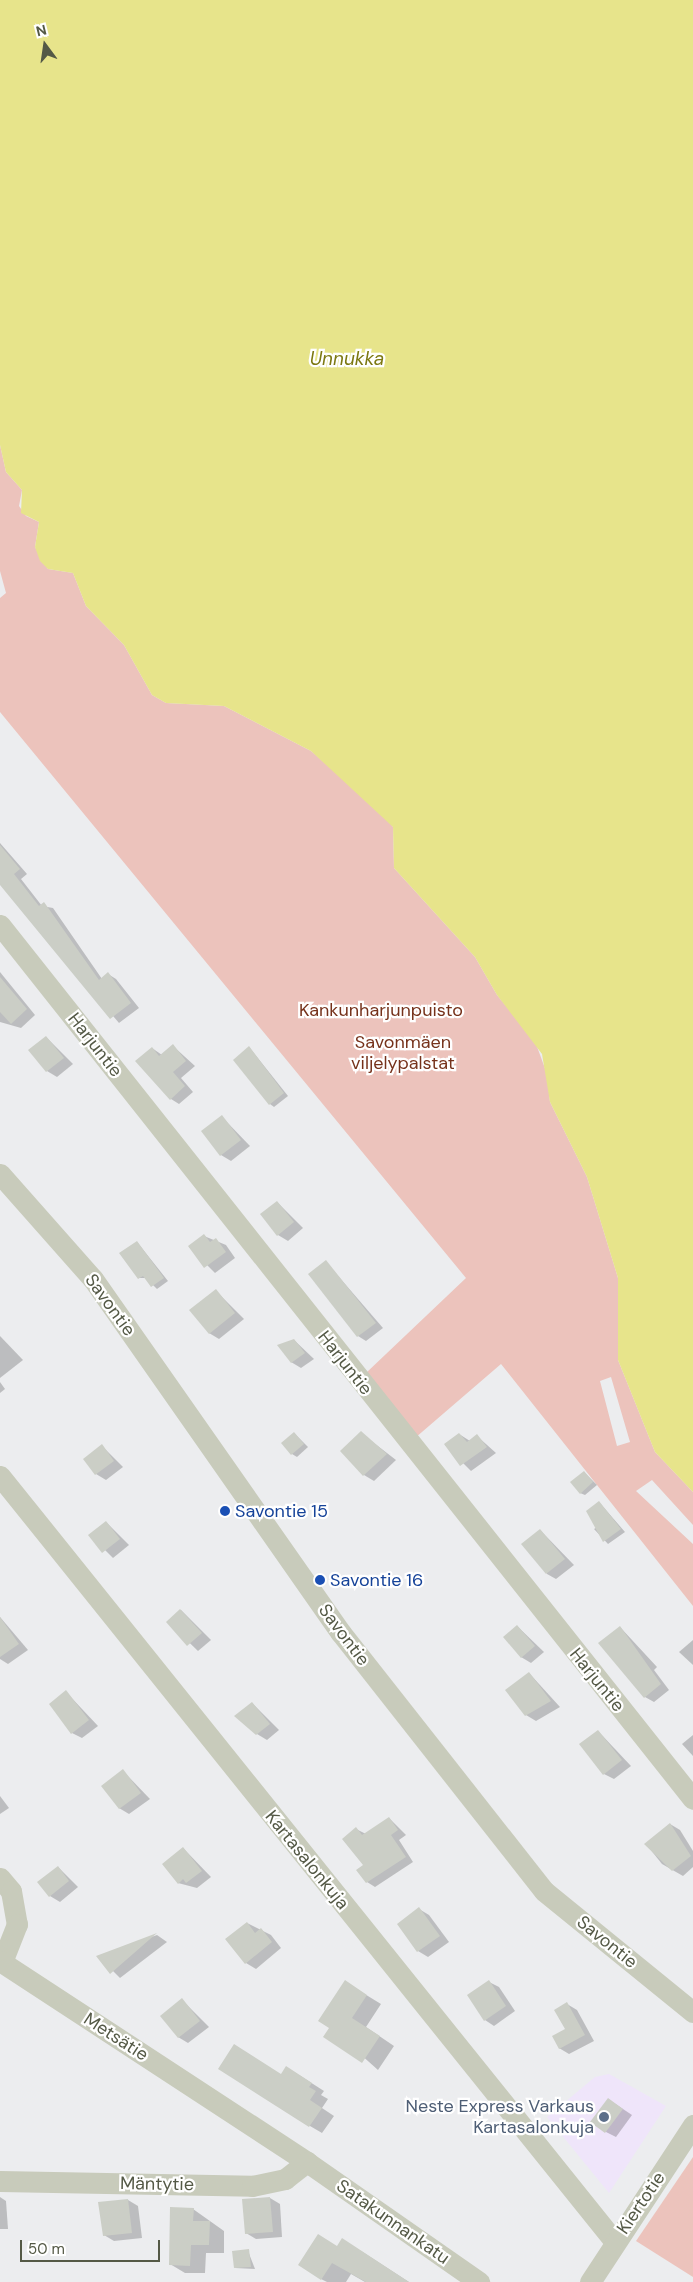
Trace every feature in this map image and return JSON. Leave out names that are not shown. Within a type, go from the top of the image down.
[{"type":"street","name":"Harjuntie","points":[[0,925],[693,1799]]},
{"type":"street","name":"Savontie","points":[[0,1174],[93,1278],[341,1633],[544,1891],[693,2012]]},
{"type":"street","name":"Kartasalonkuja","points":[[0,1476],[615,2242]]},
{"type":"street","name":"Metsätie","points":[[0,1878],[11,1891],[17,1924],[1,1962],[307,2162]]},
{"type":"street","name":"Kiertotie","points":[[590,2282],[693,2125]]},
{"type":"street","name":"Mäntytie","points":[[0,2181],[252,2186],[285,2179],[307,2162]]},
{"type":"street","name":"Satakunnankatu","points":[[307,2162],[479,2282]]},
{"type":"shaded area","points":[[609,2074],[666,2106],[609,2193],[547,2117],[595,2077]]},
{"type":"green space","name":"Kankunharjunpuisto","points":[[0,445],[6,472],[22,490],[19,506],[26,516],[39,522],[35,547],[48,569],[73,573],[86,606],[124,645],[152,695],[166,703],[224,706],[311,751],[384,814],[393,827],[394,868],[475,957],[497,995],[535,1041],[547,1074],[550,1102],[587,1177],[618,1278],[618,1360],[655,1452],[693,1492],[693,1525],[652,1480],[636,1491],[693,1544],[693,1606],[501,1364],[415,1438],[366,1373],[466,1278],[0,712],[0,598],[6,593],[0,571]],"holes":[[[611,1377],[630,1442],[617,1446],[600,1381]]]},
{"type":"green space","points":[[693,2157],[693,2277],[636,2241]]},
{"type":"water","name":"Unnukka","points":[[0,0],[693,0],[693,1492],[655,1452],[618,1360],[618,1278],[587,1177],[550,1102],[542,1054],[497,995],[475,957],[394,868],[393,827],[311,751],[224,706],[166,703],[152,695],[124,645],[86,606],[73,573],[48,569],[40,561],[35,547],[39,522],[21,513],[22,490],[6,472],[0,445]]},
{"type":"building","points":[[0,845],[20,869],[14,874],[39,906],[44,902],[99,980],[108,972],[131,1003],[110,1019],[0,885]]},
{"type":"building","points":[[0,977],[27,1009],[11,1024],[0,1012]]},
{"type":"building","points":[[46,1036],[64,1058],[46,1072],[28,1050]]},
{"type":"building","points":[[173,1044],[186,1061],[173,1072],[185,1086],[170,1100],[135,1061],[152,1047],[159,1056]]},
{"type":"building","points":[[249,1046],[284,1093],[269,1105],[233,1060]]},
{"type":"building","points":[[222,1115],[241,1140],[220,1156],[201,1131]]},
{"type":"building","points":[[277,1201],[294,1222],[277,1236],[260,1214]]},
{"type":"building","points":[[204,1234],[210,1242],[216,1238],[226,1252],[204,1268],[188,1246]]},
{"type":"building","points":[[137,1241],[164,1278],[151,1287],[143,1276],[138,1279],[119,1253]]},
{"type":"building","points":[[326,1260],[376,1323],[357,1337],[308,1274]]},
{"type":"building","points":[[216,1289],[235,1313],[209,1334],[189,1310]]},
{"type":"building","points":[[294,1339],[305,1353],[291,1363],[277,1345]]},
{"type":"building","points":[[361,1431],[387,1454],[363,1476],[340,1451]]},
{"type":"building","points":[[294,1432],[304,1444],[291,1455],[281,1443]]},
{"type":"building","points":[[459,1433],[467,1442],[477,1434],[487,1447],[460,1466],[444,1444]]},
{"type":"building","points":[[102,1444],[114,1461],[95,1475],[83,1459]]},
{"type":"building","points":[[584,1471],[593,1482],[580,1494],[570,1482]]},
{"type":"building","points":[[599,1501],[621,1529],[603,1542],[586,1511]]},
{"type":"building","points":[[106,1521],[120,1539],[102,1553],[88,1535]]},
{"type":"building","points":[[540,1529],[565,1559],[546,1574],[521,1544]]},
{"type":"building","points":[[180,1609],[202,1633],[187,1646],[166,1622]]},
{"type":"building","points":[[0,1617],[19,1644],[0,1657]]},
{"type":"building","points":[[517,1625],[535,1646],[521,1658],[503,1637]]},
{"type":"building","points":[[620,1626],[661,1684],[644,1698],[598,1643]]},
{"type":"building","points":[[529,1672],[551,1701],[525,1716],[505,1690]]},
{"type":"building","points":[[66,1690],[89,1720],[71,1734],[49,1704]]},
{"type":"building","points":[[252,1702],[270,1724],[256,1735],[234,1716]]},
{"type":"building","points":[[598,1730],[622,1760],[603,1775],[579,1744]]},
{"type":"building","points":[[123,1769],[141,1793],[119,1809],[101,1786]]},
{"type":"building","points":[[389,1817],[398,1830],[391,1835],[406,1857],[366,1883],[356,1870],[363,1865],[342,1839],[356,1827],[362,1835]]},
{"type":"building","points":[[670,1823],[691,1856],[672,1871],[644,1844]]},
{"type":"building","points":[[183,1847],[202,1871],[186,1883],[183,1879],[178,1884],[162,1864]]},
{"type":"building","points":[[58,1866],[69,1881],[49,1897],[37,1882]]},
{"type":"building","points":[[419,1907],[440,1936],[417,1952],[397,1924]]},
{"type":"building","points":[[247,1922],[255,1933],[261,1928],[272,1942],[245,1964],[225,1939]]},
{"type":"building","points":[[157,1933],[110,1974],[96,1956],[120,1947]]},
{"type":"building","points":[[345,1980],[367,1995],[352,2018],[380,2036],[362,2063],[323,2037],[329,2028],[318,2021]]},
{"type":"building","points":[[489,1980],[506,2006],[484,2021],[467,1995]]},
{"type":"building","points":[[182,1998],[200,2021],[178,2038],[160,2016]]},
{"type":"building","points":[[567,2002],[585,2035],[559,2049],[552,2036],[565,2029],[554,2010]]},
{"type":"building","points":[[234,2044],[281,2074],[286,2066],[312,2083],[309,2087],[316,2091],[310,2100],[322,2108],[309,2127],[218,2069]]},
{"type":"building","points":[[608,2098],[623,2109],[605,2133],[590,2122]]},
{"type":"building","points":[[270,2197],[273,2232],[245,2234],[242,2199]]},
{"type":"building","points":[[128,2199],[132,2233],[103,2236],[98,2202]]},
{"type":"building","points":[[170,2207],[194,2208],[193,2221],[210,2221],[209,2245],[191,2245],[190,2266],[169,2265]]},
{"type":"building","points":[[318,2234],[337,2246],[342,2238],[409,2282],[366,2282],[332,2263],[321,2280],[298,2265]]},
{"type":"building","points":[[249,2249],[251,2267],[234,2268],[232,2251]]},
{"type":"place","name":"Savontie 15","points":[[225,1511]]},
{"type":"place","name":"Savontie 16","points":[[320,1580]]},
{"type":"place","name":"Neste Express Varkaus Kartasalonkuja","points":[[604,2117]]},
{"type":"park label","name":"Savonmäen viljelypalstat","points":[[403,1053]]}]
